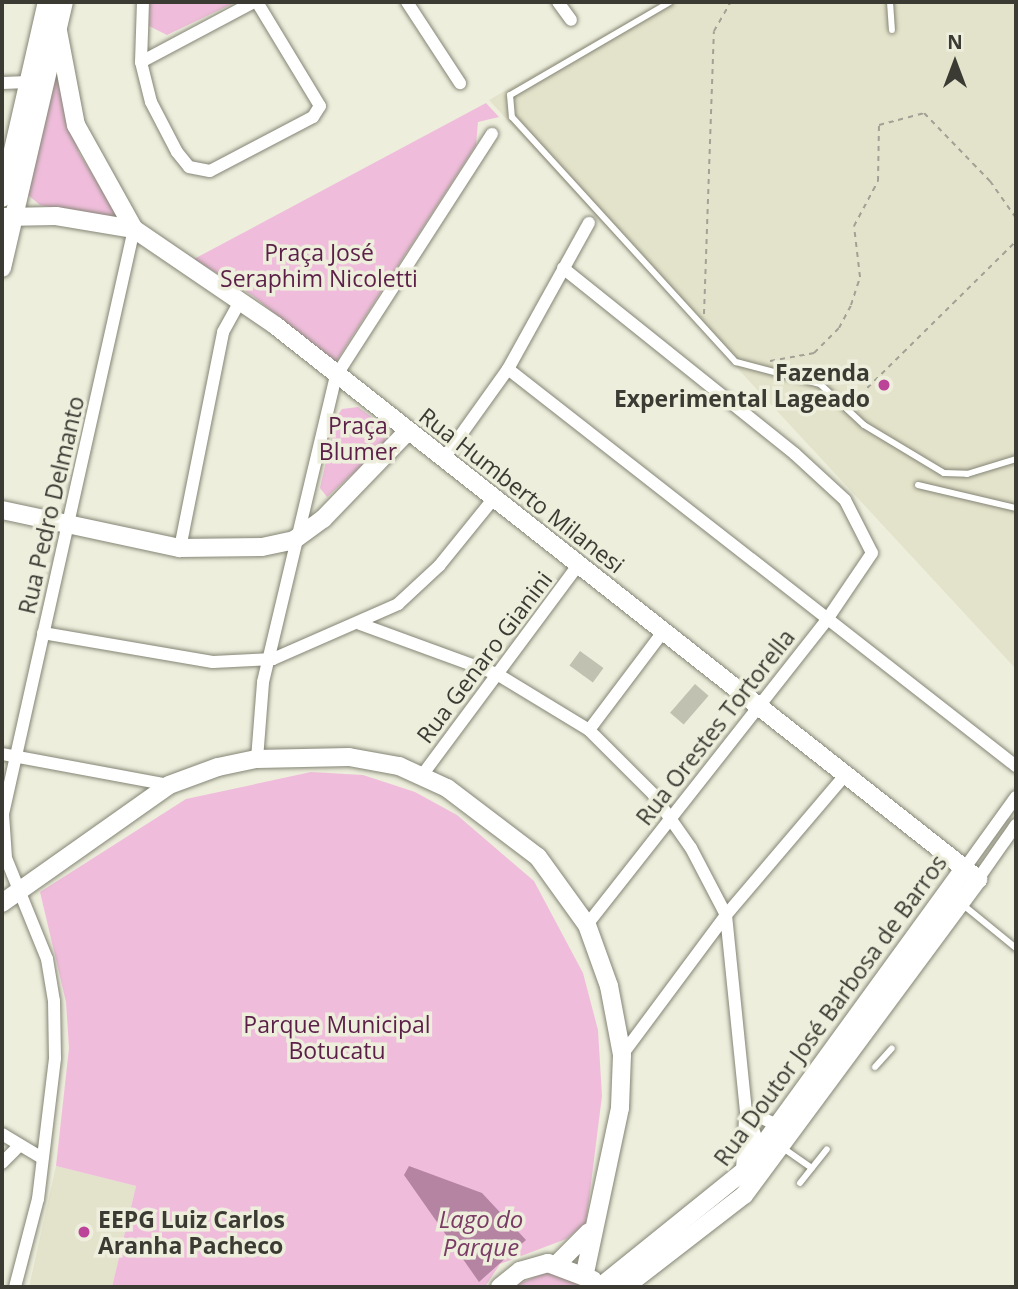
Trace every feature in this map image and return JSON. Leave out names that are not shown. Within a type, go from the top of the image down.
[{"type":"main road","points":[[2,198],[47,2]]},
{"type":"main road","points":[[2,268],[8,215],[64,2]]},
{"type":"main road","name":"Rua Humberto Milanesi","points":[[58,31],[76,125],[134,229],[240,301],[335,376],[445,457],[662,634],[971,874]]},
{"type":"main road","points":[[8,215],[134,229]]},
{"type":"main road","points":[[2,510],[180,548],[214,552],[294,540],[345,500],[408,431]]},
{"type":"main road","points":[[2,903],[169,785],[257,759],[349,757],[423,774],[538,857],[587,925],[609,986],[622,1055],[612,1160],[589,1232],[585,1273]]},
{"type":"main road","name":"Rua Doutor José Barbosa de Barros","points":[[558,1263],[585,1273],[600,1287],[777,1143],[961,903],[971,874]]},
{"type":"main road","name":"Rua Doutor José Barbosa de Barros","points":[[635,1284],[728,1210],[971,874]]},
{"type":"main road","points":[[745,1170],[747,1115]]},
{"type":"main road","points":[[500,1287],[528,1266],[558,1263],[589,1232]]},
{"type":"street","points":[[141,62],[256,2],[320,99],[318,112],[210,171],[189,166],[164,132],[141,62],[143,2]]},
{"type":"street","points":[[407,2],[460,83]]},
{"type":"street","points":[[558,2],[571,20]]},
{"type":"street","points":[[2,83],[28,82]]},
{"type":"street","points":[[257,759],[254,733],[273,659],[294,540],[335,376],[492,134]]},
{"type":"street","points":[[445,457],[508,369],[589,223]]},
{"type":"street","name":"Rua Pedro Delmanto","points":[[15,1287],[41,1158],[55,1058],[54,1001],[47,959],[6,859],[3,814],[134,229]]},
{"type":"street","name":"Rua Orestes Tortorella","points":[[564,268],[815,472],[845,500],[872,553],[826,621],[669,816],[587,925]]},
{"type":"street","points":[[180,548],[223,332],[240,301]]},
{"type":"street","points":[[508,369],[826,621],[1016,766]]},
{"type":"street","points":[[43,633],[213,662],[273,659],[360,624],[418,588],[494,498]]},
{"type":"street","name":"Rua Genaro Gianini","points":[[423,774],[579,564]]},
{"type":"street","points":[[360,624],[497,674],[589,730],[669,816],[726,915],[747,1115],[777,1143]]},
{"type":"street","points":[[589,730],[662,634]]},
{"type":"street","points":[[2,754],[169,785]]},
{"type":"street","points":[[622,1055],[726,915],[846,775]]},
{"type":"street","name":"Rua Doutor José Barbosa de Barros","points":[[971,874],[1016,797]]},
{"type":"street","name":"Rua Doutor José Barbosa de Barros","points":[[971,874],[1016,825]]},
{"type":"street","points":[[747,1115],[777,1143]]},
{"type":"street","points":[[2,1134],[41,1158]]},
{"type":"street","points":[[2,1163],[20,1145]]},
{"type":"lane","points":[[670,2],[510,96],[508,106],[704,327],[747,367],[809,380],[848,407],[872,430],[944,473],[967,474],[1016,460]]},
{"type":"lane","points":[[890,2],[892,30]]},
{"type":"lane","points":[[918,485],[1016,508]]},
{"type":"lane","points":[[961,903],[1016,948]]},
{"type":"lane","points":[[875,1068],[892,1048]]},
{"type":"lane","points":[[777,1143],[812,1168]]},
{"type":"lane","points":[[800,1183],[827,1149]]},
{"type":"path","points":[[704,327],[714,31],[731,2]]},
{"type":"path","points":[[747,367],[802,358],[839,328],[860,277],[854,226],[878,181],[879,125],[924,113],[990,181],[1016,218]]},
{"type":"path","points":[[848,407],[1016,241]]},
{"type":"shaded area","name":"Fazenda Experimental Lageado","points":[[661,2],[1016,2],[1016,669],[489,100]]},
{"type":"shaded area","name":"EEPG Luiz Carlos Aranha Pacheco","points":[[56,1166],[136,1186],[112,1287],[29,1287]]},
{"type":"green space","points":[[150,2],[236,2],[167,35],[149,26]]},
{"type":"green space","points":[[56,70],[79,153],[123,222],[40,205],[28,195]]},
{"type":"green space","name":"Praça José Seraphim Nicoletti","points":[[486,103],[499,117],[478,122],[476,145],[335,363],[253,296],[194,259]]},
{"type":"green space","name":"Praça Blumer","points":[[358,407],[381,424],[386,443],[327,497],[320,488],[336,418],[342,409]]},
{"type":"green space","name":"Parque Municipal Botucatu","points":[[311,772],[363,775],[415,792],[457,815],[534,881],[583,973],[598,1030],[602,1096],[586,1223],[566,1239],[500,1264],[485,1287],[112,1287],[136,1186],[56,1166],[69,1048],[66,1002],[40,892],[186,799]]},
{"type":"green space","points":[[548,1271],[588,1287],[512,1287]]},
{"type":"water","name":"Lago do Parque","points":[[409,1166],[482,1193],[526,1240],[479,1282],[404,1175]]},
{"type":"building","points":[[580,651],[603,668],[593,683],[569,666]]},
{"type":"building","points":[[695,684],[709,696],[684,724],[670,713]]},
{"type":"place","name":"Fazenda Experimental Lageado","points":[[884,385]]},
{"type":"place","name":"EEPG Luiz Carlos Aranha Pacheco","points":[[84,1232]]}]
